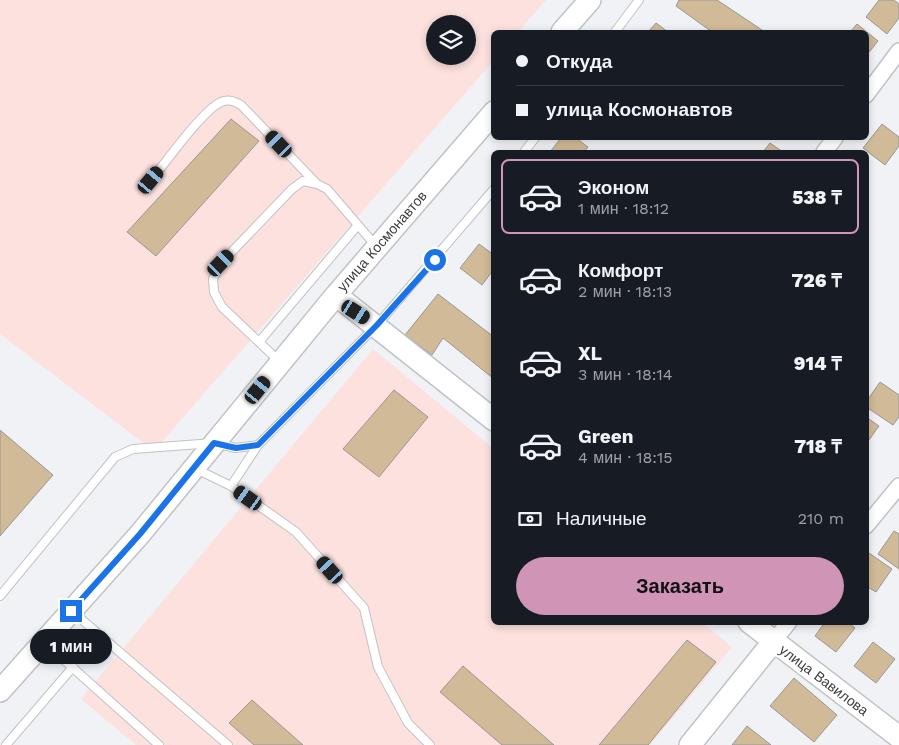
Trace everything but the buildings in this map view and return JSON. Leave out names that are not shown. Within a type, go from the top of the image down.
[{"type":"street","points":[[564,30],[590,0]]},
{"type":"street","points":[[869,91],[899,51]]},
{"type":"street","name":"улица Космонавтов","points":[[0,691],[140,534],[336,295],[491,115]]},
{"type":"street","points":[[826,150],[833,140]]},
{"type":"street","points":[[336,295],[356,312],[377,325],[491,418]]},
{"type":"street","points":[[869,522],[899,486]]},
{"type":"street","name":"улица Вавилова","points":[[753,625],[899,737]]},
{"type":"street","points":[[690,745],[787,625]]},
{"type":"lane","points":[[616,30],[639,0]]},
{"type":"lane","points":[[151,180],[208,112],[220,102],[232,100],[241,105],[317,184],[327,190],[377,247]]},
{"type":"lane","points":[[526,150],[533,140]]},
{"type":"lane","points":[[280,363],[222,307],[214,292],[213,279],[221,263],[292,189],[303,181],[317,184]]},
{"type":"lane","points":[[231,486],[258,445],[377,325],[491,193]]},
{"type":"lane","points":[[259,342],[358,226]]},
{"type":"lane","points":[[0,596],[115,457],[134,449],[214,443],[236,448],[258,445]]},
{"type":"lane","points":[[194,468],[231,486],[296,532],[364,608],[378,667],[408,723],[430,745]]},
{"type":"lane","points":[[71,611],[228,745]]},
{"type":"lane","points":[[44,642],[159,745]]},
{"type":"lane","points":[[6,745],[74,667]]},
{"type":"shaded area","points":[[0,0],[546,0],[520,30],[491,30],[491,63],[154,451],[0,334]]},
{"type":"shaded area","points":[[373,349],[491,447],[491,625],[705,625],[732,647],[650,745],[136,745],[81,699]]},
{"type":"route","points":[[71,611],[140,534],[214,443],[236,448],[258,445],[285,415],[377,325],[435,260]]}]
